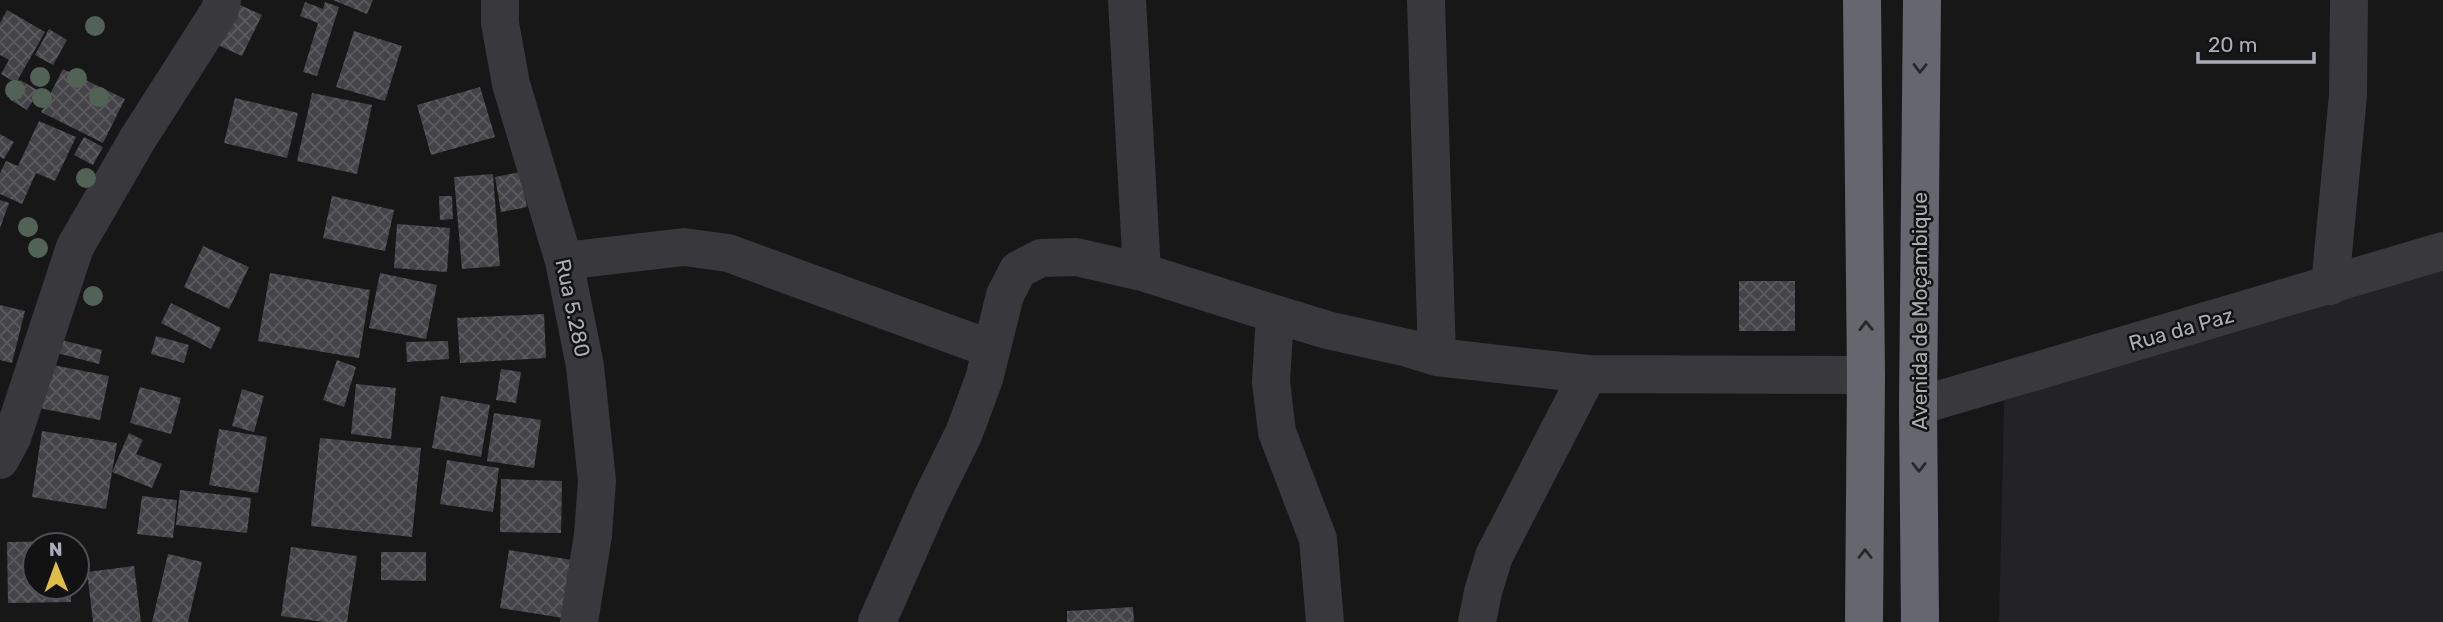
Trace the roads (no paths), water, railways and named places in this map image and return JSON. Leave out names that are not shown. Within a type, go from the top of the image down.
[{"type":"highway","points":[[1861,0],[1866,374],[1864,622]]},
{"type":"highway","name":"Avenida de Moçambique","points":[[1920,622],[1918,406],[1923,0]]},
{"type":"street","points":[[0,460],[12,438],[75,247],[137,140],[220,10],[222,0]]},
{"type":"street","name":"Rua 5.280","points":[[500,0],[500,23],[511,84],[564,261],[585,366],[597,481],[593,536],[579,622]]},
{"type":"street","points":[[1127,0],[1142,272]]},
{"type":"street","points":[[1426,0],[1437,357]]},
{"type":"street","points":[[2330,286],[2348,95],[2349,0]]},
{"type":"street","points":[[564,261],[684,247],[728,253],[991,349]]},
{"type":"street","name":"Rua da Paz","points":[[1918,406],[2443,251]]},
{"type":"street","points":[[877,622],[964,433],[984,379],[1005,295],[1018,270],[1041,258],[1076,257],[1142,272],[1327,330],[1437,357],[1588,374],[1866,374]]},
{"type":"street","points":[[1275,314],[1271,382],[1277,432],[1318,539],[1325,622]]},
{"type":"street","points":[[1477,622],[1494,556],[1588,374]]}]
